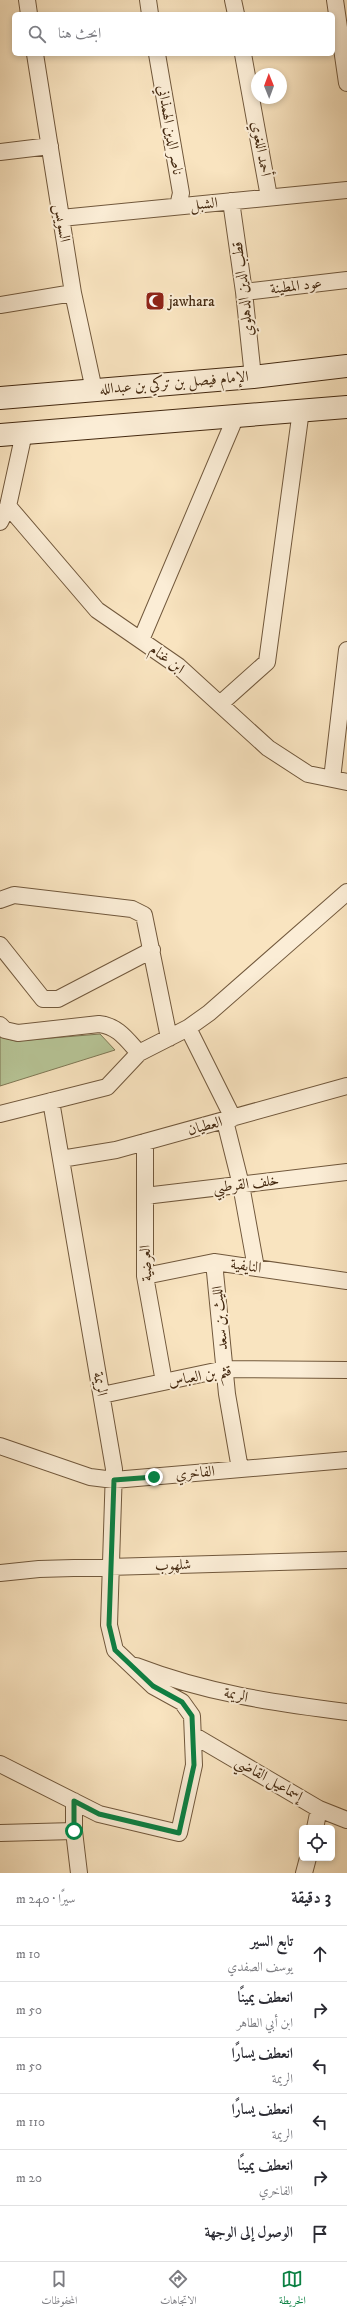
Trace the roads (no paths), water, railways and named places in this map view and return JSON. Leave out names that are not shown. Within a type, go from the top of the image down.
[{"type":"main road","name":"الإمام فيصل بن تركي بن عبدالله","points":[[0,398],[253,376],[347,366]]},
{"type":"main road","points":[[0,435],[347,407]]},
{"type":"street","points":[[27,0],[29,12]]},
{"type":"street","points":[[148,0],[150,12]]},
{"type":"street","points":[[233,0],[236,12]]},
{"type":"street","points":[[336,0],[347,82]]},
{"type":"street","name":"السويس","points":[[35,56],[73,293],[94,390]]},
{"type":"street","name":"ناصر الدين الهمذاني","points":[[157,56],[181,193],[178,206]]},
{"type":"street","name":"أحمد اللغوي","points":[[243,56],[269,197]]},
{"type":"street","points":[[0,152],[50,146]]},
{"type":"street","name":"الشبل","points":[[61,218],[347,190]]},
{"type":"street","name":"قطب الدين الدهلوي","points":[[231,201],[244,292],[253,376]]},
{"type":"street","name":"عود المطينة","points":[[244,292],[347,280]]},
{"type":"street","points":[[0,305],[73,293]]},
{"type":"street","points":[[220,704],[267,662],[301,410]]},
{"type":"street","points":[[141,640],[236,416]]},
{"type":"street","points":[[0,522],[8,506],[24,433]]},
{"type":"street","name":"ابن غنام","points":[[8,506],[97,610],[178,666],[268,748],[308,774],[339,781]]},
{"type":"street","points":[[339,781],[347,650]]},
{"type":"street","points":[[0,1114],[107,1087],[139,1053],[188,1028],[209,1013],[347,892]]},
{"type":"street","points":[[0,900],[14,895],[132,910],[144,915],[169,1038]]},
{"type":"street","points":[[0,945],[43,999],[49,1000],[58,999],[152,950]]},
{"type":"street","points":[[0,1025],[5,1030],[18,1033],[99,1024],[110,1025],[118,1030],[139,1053]]},
{"type":"street","points":[[188,1028],[229,1120],[256,1268]]},
{"type":"street","name":"العطيان","points":[[61,1159],[116,1150],[229,1120],[347,1086]]},
{"type":"street","name":"الريمة","points":[[51,1101],[114,1469],[109,1625],[115,1650],[153,1686],[182,1702],[192,1716],[194,1765],[179,1833],[99,1814],[74,1801]]},
{"type":"street","name":"العرضية","points":[[145,1142],[145,1276],[164,1382]]},
{"type":"street","name":"خلف القرطبي","points":[[145,1196],[347,1172]]},
{"type":"street","name":"النايفية","points":[[145,1276],[214,1262],[347,1281]]},
{"type":"street","name":"الليث بن سعد","points":[[214,1262],[224,1369],[240,1469]]},
{"type":"street","name":"قثم بن العباس","points":[[102,1395],[224,1369],[347,1370]]},
{"type":"street","name":"الفاخري","points":[[0,1446],[90,1477],[114,1480],[347,1460]]},
{"type":"street","name":"شلهوب","points":[[0,1573],[39,1569],[347,1560]]},
{"type":"street","name":"الريمة","points":[[128,1663],[165,1677],[257,1700],[347,1712]]},
{"type":"street","name":"إسماعيل القاضي","points":[[193,1735],[319,1809],[347,1820]]},
{"type":"street","points":[[0,1764],[74,1801],[74,1831],[79,1873]]},
{"type":"street","points":[[316,1825],[319,1809]]},
{"type":"street","points":[[0,1833],[74,1831]]},
{"type":"street","points":[[304,1873],[307,1861]]},
{"type":"place","name":"jawhara","points":[[155,301]]}]
